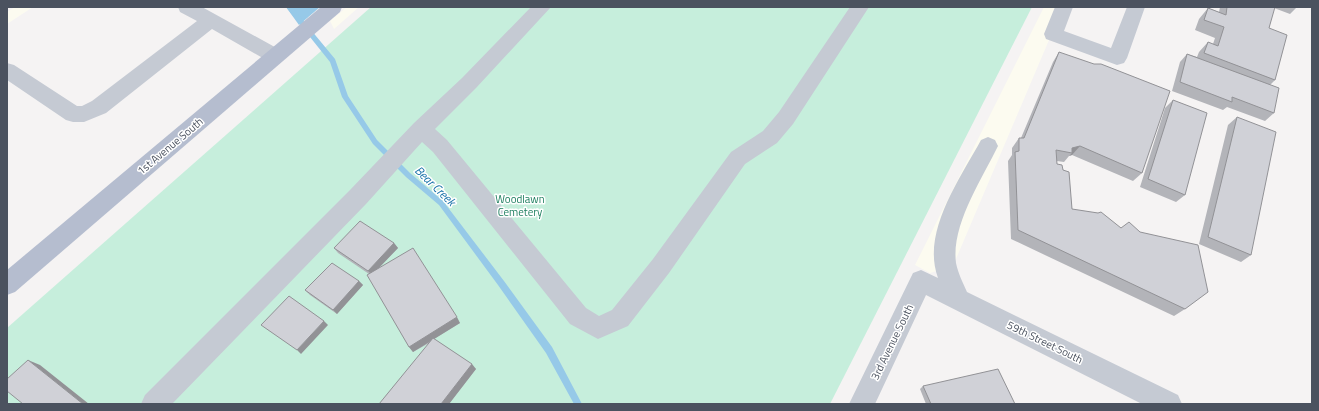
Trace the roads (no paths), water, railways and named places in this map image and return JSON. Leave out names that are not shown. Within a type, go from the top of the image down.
[{"type":"main road","name":"1st Avenue South","points":[[7,284],[329,10]]},
{"type":"street","points":[[187,7],[278,54]]},
{"type":"street","points":[[154,404],[370,184],[414,136],[469,83],[542,7]]},
{"type":"street","points":[[414,136],[440,146],[578,316],[598,328],[620,318],[661,266],[738,158],[770,138],[786,118],[860,7]]},
{"type":"street","points":[[1064,7],[1053,34],[1117,58],[1136,7]]},
{"type":"street","points":[[7,70],[73,114],[84,114],[99,107],[211,20]]},
{"type":"street","points":[[958,299],[945,264],[944,249],[953,215],[988,146]]},
{"type":"street","name":"59th Street South","points":[[922,281],[1169,404]]},
{"type":"street","name":"3rd Avenue South","points":[[862,404],[922,281]]},
{"type":"water","points":[[286,7],[320,7],[299,25]]},
{"type":"waterway","name":"Bear Creek","points":[[289,7],[333,61],[345,97],[375,142],[408,175],[441,203],[549,350],[578,404]]},
{"type":"park label","name":"Woodlawn Cemetery","points":[[520,205]]}]
